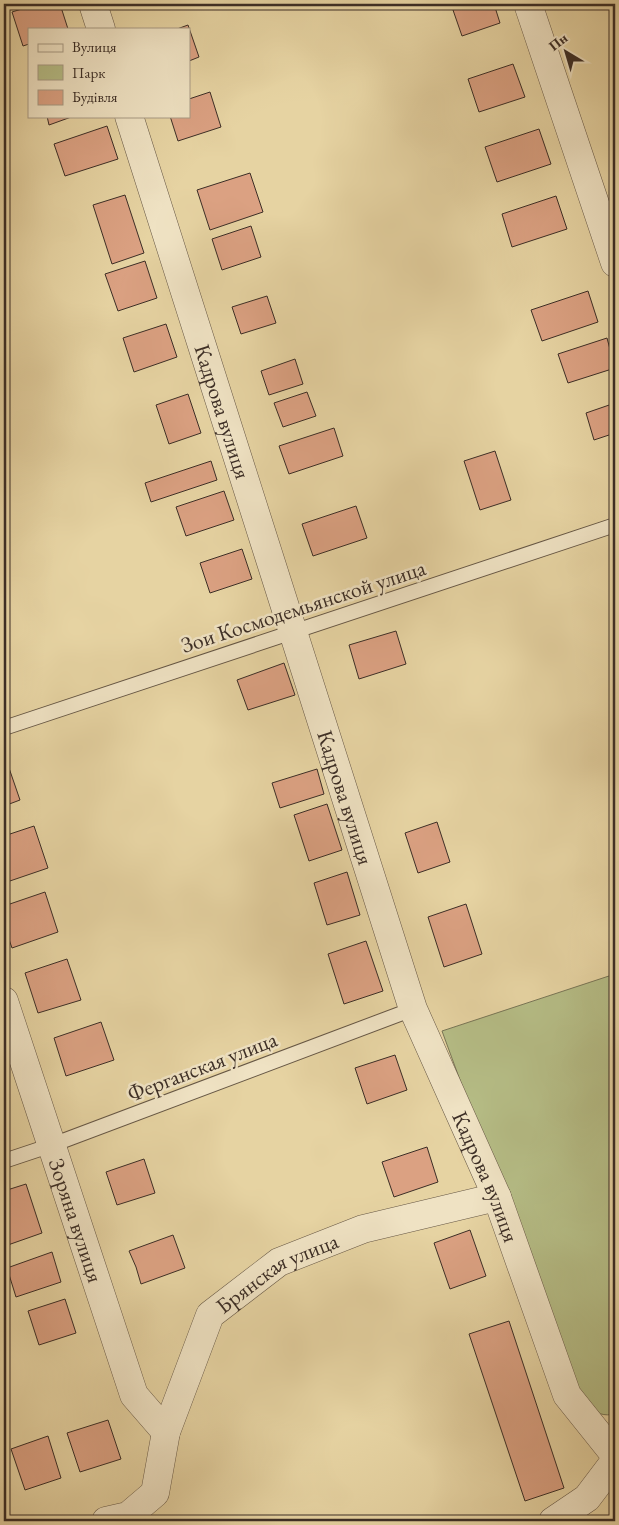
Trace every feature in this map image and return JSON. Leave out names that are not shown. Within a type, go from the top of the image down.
[{"type":"street","points":[[93,4],[101,28]]},
{"type":"street","points":[[528,4],[615,263]]},
{"type":"street","name":"Кадрова вулиця","points":[[130,118],[414,1009],[497,1197],[567,1395],[615,1455]]},
{"type":"street","name":"Зоряна вулиця","points":[[4,1001],[134,1395],[166,1432]]},
{"type":"street","name":"Брянская улица","points":[[106,1521],[128,1516],[155,1493],[166,1432],[210,1315],[279,1262],[363,1229],[497,1197]]},
{"type":"street","points":[[553,1521],[587,1498],[615,1461]]},
{"type":"lane","name":"Зои Космодемьянской улица","points":[[4,728],[615,525]]},
{"type":"lane","name":"Ферганская улица","points":[[4,1161],[52,1145],[414,1009]]},
{"type":"green space","points":[[615,974],[615,1414],[607,1415],[590,1408],[572,1386],[442,1031]]},
{"type":"building","points":[[10,4],[27,4],[12,9]]},
{"type":"building","points":[[38,4],[60,4],[68,28],[28,28],[28,44],[23,46],[12,12]]},
{"type":"building","points":[[472,4],[494,4],[500,23],[462,36],[453,10]]},
{"type":"building","points":[[190,31],[199,57],[190,61]]},
{"type":"building","points":[[513,64],[525,97],[479,112],[468,79]]},
{"type":"building","points":[[210,92],[221,127],[178,141],[171,118],[190,118],[190,99]]},
{"type":"building","points":[[47,118],[68,118],[49,125]]},
{"type":"building","points":[[107,126],[118,159],[65,176],[54,144]]},
{"type":"building","points":[[539,129],[551,164],[497,182],[485,147]]},
{"type":"building","points":[[250,173],[263,212],[210,230],[197,190]]},
{"type":"building","points":[[125,195],[144,253],[112,264],[93,205]]},
{"type":"building","points":[[556,196],[567,229],[512,247],[502,214]]},
{"type":"building","points":[[251,226],[261,257],[222,270],[212,239]]},
{"type":"building","points":[[145,261],[157,298],[118,311],[105,274]]},
{"type":"building","points":[[588,291],[598,322],[542,341],[531,310]]},
{"type":"building","points":[[267,296],[276,323],[241,334],[232,307]]},
{"type":"building","points":[[166,324],[177,357],[134,372],[123,338]]},
{"type":"building","points":[[607,338],[615,368],[568,383],[558,354]]},
{"type":"building","points":[[295,359],[303,384],[269,395],[261,371]]},
{"type":"building","points":[[307,392],[316,416],[283,427],[274,403]]},
{"type":"building","points":[[188,394],[201,433],[169,444],[156,405]]},
{"type":"building","points":[[615,403],[615,433],[594,440],[586,413]]},
{"type":"building","points":[[334,428],[343,456],[289,474],[279,446]]},
{"type":"building","points":[[495,451],[511,500],[480,510],[464,461]]},
{"type":"building","points":[[211,461],[217,480],[151,502],[145,483]]},
{"type":"building","points":[[224,491],[234,520],[186,536],[176,507]]},
{"type":"building","points":[[356,506],[367,538],[313,556],[302,524]]},
{"type":"building","points":[[242,549],[252,579],[210,593],[200,563]]},
{"type":"building","points":[[396,631],[406,664],[359,679],[349,645]]},
{"type":"building","points":[[284,663],[295,695],[248,710],[237,680]]},
{"type":"building","points":[[9,768],[20,800],[4,806],[4,770]]},
{"type":"building","points":[[317,769],[324,794],[280,808],[272,783]]},
{"type":"building","points":[[327,804],[342,850],[309,861],[294,815]]},
{"type":"building","points":[[437,822],[450,862],[418,873],[405,833]]},
{"type":"building","points":[[34,826],[48,868],[4,883],[4,836]]},
{"type":"building","points":[[347,872],[360,915],[327,925],[314,883]]},
{"type":"building","points":[[45,892],[58,932],[12,948],[4,925],[4,906]]},
{"type":"building","points":[[466,904],[482,954],[444,967],[428,917]]},
{"type":"building","points":[[366,941],[383,991],[344,1004],[328,954]]},
{"type":"building","points":[[67,959],[81,1000],[38,1013],[25,973]]},
{"type":"building","points":[[101,1022],[114,1060],[66,1076],[54,1038]]},
{"type":"building","points":[[395,1055],[407,1090],[367,1104],[355,1068]]},
{"type":"building","points":[[427,1147],[438,1182],[394,1197],[382,1162]]},
{"type":"building","points":[[144,1159],[155,1193],[117,1205],[106,1172]]},
{"type":"building","points":[[26,1184],[42,1233],[5,1246],[4,1191]]},
{"type":"building","points":[[470,1230],[486,1276],[450,1289],[434,1243]]},
{"type":"building","points":[[173,1235],[185,1268],[141,1284],[129,1251]]},
{"type":"building","points":[[52,1252],[61,1282],[16,1297],[7,1268]]},
{"type":"building","points":[[65,1299],[76,1333],[39,1345],[28,1311]]},
{"type":"building","points":[[509,1321],[564,1488],[525,1501],[469,1334]]},
{"type":"building","points":[[108,1420],[121,1459],[80,1472],[67,1433]]},
{"type":"building","points":[[48,1436],[61,1478],[25,1490],[11,1449]]}]
